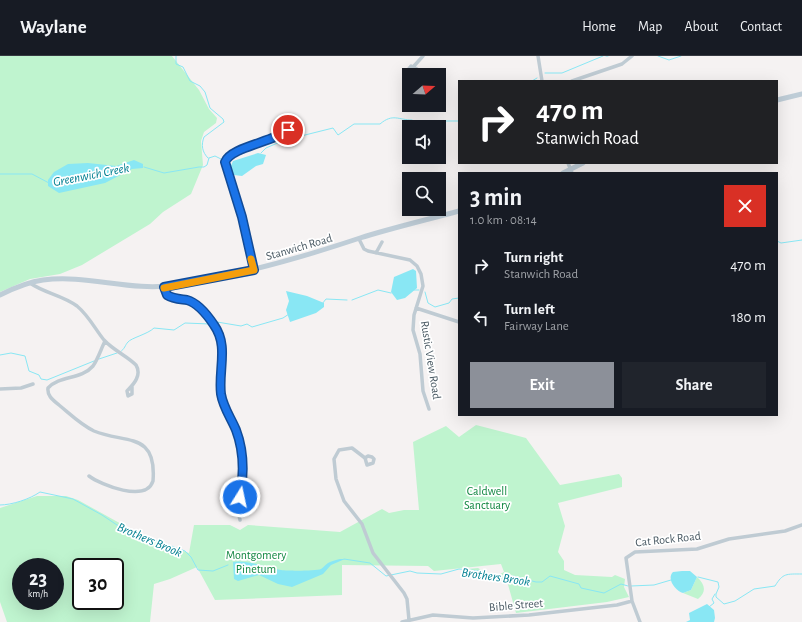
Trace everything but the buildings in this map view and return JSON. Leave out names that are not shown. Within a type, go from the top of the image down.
[{"type":"street","points":[[408,68],[414,66],[423,56]]},
{"type":"street","points":[[538,56],[542,80]]},
{"type":"street","points":[[575,80],[622,64],[632,56]]},
{"type":"street","points":[[778,100],[802,94]]},
{"type":"street","points":[[254,270],[242,217],[225,162],[234,152],[258,145],[284,133],[297,118]]},
{"type":"street","points":[[571,171],[582,164]]},
{"type":"street","name":"Stanwich Road","points":[[0,295],[30,283],[66,279],[164,287],[254,270],[360,238],[458,211]]},
{"type":"street","name":"Rustic View Road","points":[[360,238],[364,249],[376,253],[404,257],[417,266],[422,274],[423,286],[416,308],[413,330],[420,354],[423,391],[429,409]]},
{"type":"street","points":[[376,253],[382,242]]},
{"type":"street","points":[[30,283],[37,288],[68,300],[79,308],[90,320],[105,341],[134,362],[139,370],[137,379],[132,387]]},
{"type":"street","points":[[164,287],[167,295],[189,301],[200,309],[215,326],[220,339],[222,352],[221,393],[223,402],[239,440],[243,466],[242,484],[237,510],[240,520]]},
{"type":"street","points":[[416,308],[458,322]]},
{"type":"street","points":[[89,476],[95,480],[129,492],[147,488],[153,481],[149,453],[144,446],[131,439],[94,430],[48,394],[48,388],[53,384],[82,374],[92,367],[105,341]]},
{"type":"street","points":[[0,389],[21,388],[33,384]]},
{"type":"street","points":[[365,458],[352,448],[343,448],[336,454],[334,459],[334,467],[344,501],[362,524],[373,553],[407,599],[409,620]]},
{"type":"street","name":"Cat Rock Road","points":[[640,622],[632,601],[626,558],[631,553],[697,549],[729,539],[784,530],[802,525]]},
{"type":"street","name":"Bible Street","points":[[402,622],[436,615],[470,618],[529,615],[632,601]]},
{"type":"green space","points":[[0,56],[172,56],[199,90],[209,109],[217,118],[216,123],[204,132],[201,141],[203,165],[191,194],[163,212],[150,224],[82,265],[60,274],[30,279],[0,292]]},
{"type":"green space","points":[[476,425],[526,438],[560,485],[619,474],[622,478],[622,487],[558,503],[565,526],[558,552],[564,561],[564,570],[575,575],[612,577],[615,575],[625,579],[624,587],[629,597],[607,602],[516,613],[507,581],[497,581],[498,575],[504,572],[501,564],[434,571],[428,566],[342,565],[342,595],[215,600],[197,567],[170,579],[154,584],[150,622],[7,622],[0,602],[0,508],[37,496],[66,496],[78,500],[143,536],[189,553],[194,525],[230,525],[240,530],[248,525],[340,532],[382,509],[389,513],[404,510],[419,510],[413,442],[446,426],[459,437]]},
{"type":"green space","points":[[478,568],[487,573],[487,579],[465,573],[467,569]]},
{"type":"green space","points":[[697,577],[702,582],[704,588],[703,594],[698,599],[683,593],[691,590]]},
{"type":"water","points":[[258,153],[266,155],[263,164],[256,166],[242,176],[234,175],[230,168],[233,161]]},
{"type":"water","points":[[134,160],[143,164],[143,168],[132,169],[105,183],[59,193],[48,186],[48,180],[54,172],[68,164],[88,163],[116,166]]},
{"type":"water","points":[[413,269],[416,271],[417,288],[405,298],[397,300],[391,292],[394,277]]},
{"type":"water","points":[[286,291],[307,296],[324,303],[324,307],[316,313],[290,322],[286,310],[289,301]]},
{"type":"water","points":[[345,559],[331,565],[323,574],[292,587],[278,584],[259,575],[238,581],[234,579],[233,562],[238,561],[281,570],[295,571],[318,570],[329,562]]},
{"type":"water","points":[[690,571],[697,577],[691,590],[683,593],[675,587],[671,581],[671,575],[673,572]]},
{"type":"water","points":[[707,604],[714,610],[714,622],[686,622],[690,620],[689,613]]},
{"type":"waterway","points":[[176,56],[176,64],[183,67],[190,81],[200,86],[205,92],[210,108],[223,119],[224,122],[204,137],[203,148],[204,153],[208,158]]},
{"type":"waterway","name":"Greenwich Creek","points":[[545,73],[562,73],[603,56]]},
{"type":"waterway","name":"Greenwich Creek","points":[[658,56],[669,60],[681,56]]},
{"type":"waterway","name":"Greenwich Creek","points":[[261,153],[266,148],[296,135],[301,136],[333,128],[338,135],[354,124],[380,124],[392,118],[407,120]]},
{"type":"waterway","name":"Greenwich Creek","points":[[446,121],[458,121]]},
{"type":"waterway","name":"Greenwich Creek","points":[[209,158],[215,156],[223,160]]},
{"type":"waterway","name":"Greenwich Creek","points":[[144,167],[164,173],[204,167],[207,165],[209,158]]},
{"type":"waterway","name":"Greenwich Creek","points":[[0,174],[32,174],[49,183]]},
{"type":"waterway","points":[[778,242],[781,243],[802,240]]},
{"type":"waterway","points":[[352,300],[378,290],[391,293]]},
{"type":"waterway","points":[[414,290],[419,290]]},
{"type":"waterway","points":[[425,292],[428,303],[435,307],[449,303],[452,299],[458,298]]},
{"type":"waterway","points":[[322,304],[326,299],[347,300]]},
{"type":"waterway","points":[[217,322],[241,326],[247,324],[252,327],[283,318],[289,314]]},
{"type":"waterway","points":[[120,352],[130,340],[154,328],[174,330],[185,323],[210,324]]},
{"type":"waterway","points":[[0,355],[11,353],[25,356],[29,371],[39,375],[41,379],[47,380],[94,361]]},
{"type":"waterway","points":[[99,359],[117,353]]},
{"type":"waterway","name":"Brothers Brook","points":[[0,505],[21,501],[40,492],[73,499],[120,527],[185,551],[191,557],[198,570],[213,571],[228,565]]},
{"type":"waterway","name":"Brothers Brook","points":[[344,559],[370,563],[386,576],[410,571],[417,573],[441,574],[459,569],[480,571],[489,576],[501,579],[513,576],[536,582],[542,582],[550,576],[579,584],[581,588],[604,593],[621,584],[628,586]]},
{"type":"waterway","name":"Brothers Brook","points":[[698,577],[718,582],[719,587],[716,597],[724,604],[735,601],[754,589],[775,586],[783,576],[802,574]]},
{"type":"waterway","name":"Brothers Brook","points":[[631,586],[654,585],[671,580]]},
{"type":"waterway","points":[[709,607],[714,603],[712,599],[715,594]]},
{"type":"slow traffic","points":[[164,288],[254,270],[251,259]]},
{"type":"route","points":[[240,497],[243,466],[239,440],[232,421],[225,409],[221,393],[222,345],[218,332],[205,313],[196,305],[189,301],[170,297],[164,291],[164,287],[254,270],[242,217],[236,202],[225,162],[226,158],[234,152],[258,145],[288,130]]},
{"type":"park label","name":"Caldwell Sanctuary","points":[[487,498]]},
{"type":"park label","name":"Montgomery Pinetum","points":[[256,562]]}]
